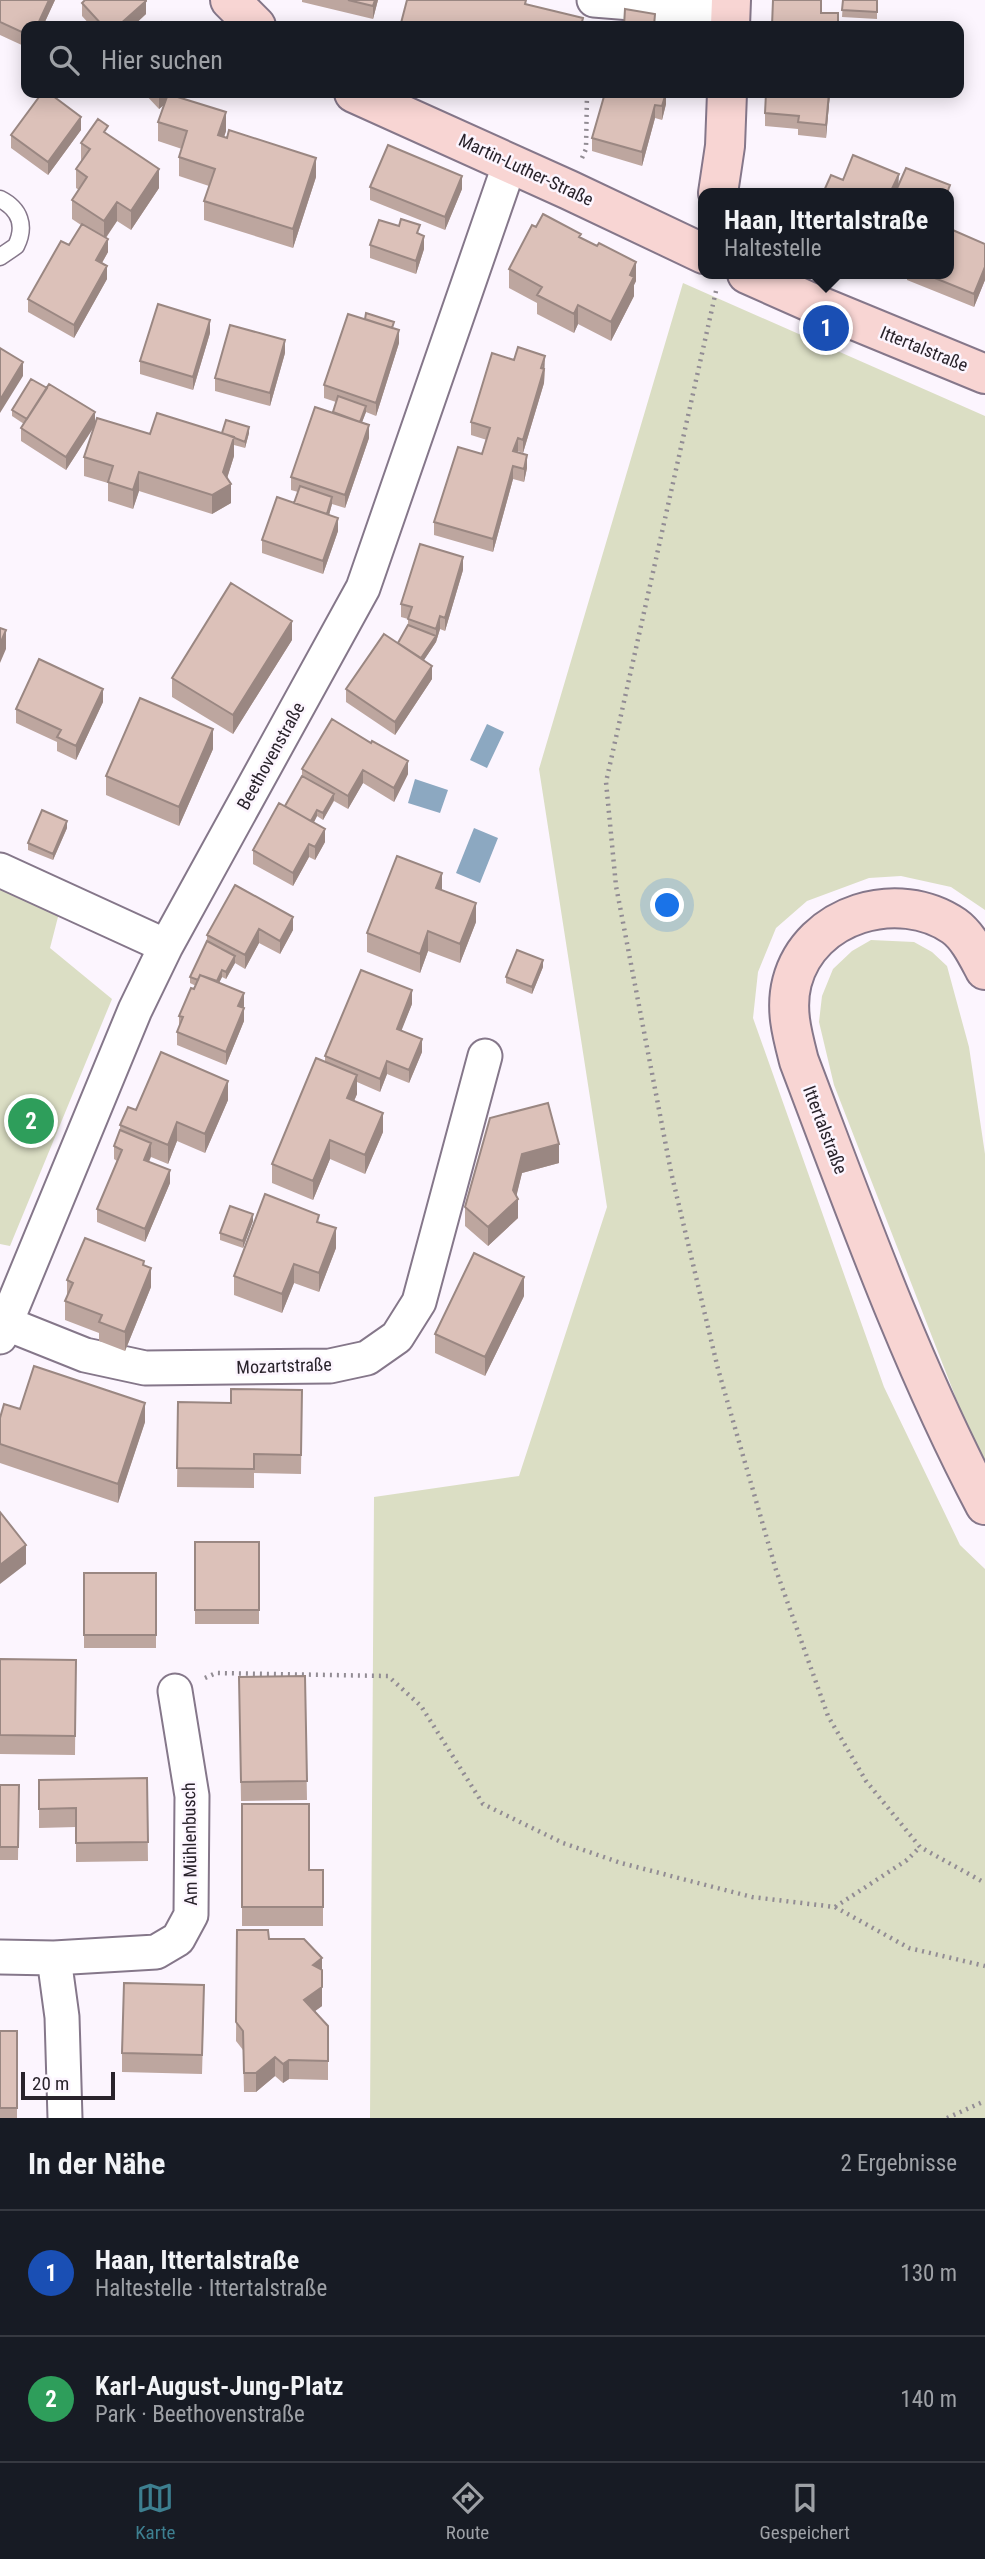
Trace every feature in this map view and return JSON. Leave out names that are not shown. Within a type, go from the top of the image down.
[{"type":"main road","points":[[230,0],[251,21]]},
{"type":"main road","name":"Martin-Luther-Straße","points":[[365,98],[698,251]]},
{"type":"main road","points":[[719,188],[725,146],[727,98]]},
{"type":"main road","name":"Ittertalstraße","points":[[759,279],[985,374]]},
{"type":"main road","name":"Ittertalstraße","points":[[985,970],[974,948],[956,927],[939,918],[918,909],[888,907],[863,911],[834,926],[809,948],[792,982],[788,1011],[799,1061],[874,1260],[956,1451],[985,1505]]},
{"type":"street","points":[[594,0],[648,2],[731,13]]},
{"type":"street","name":"Beethovenstraße","points":[[2,1327],[135,1010],[166,946],[363,588],[510,163]]},
{"type":"street","points":[[0,870],[166,946]]},
{"type":"street","name":"Mozartstraße","points":[[2,1327],[85,1355],[145,1368],[330,1366],[367,1358],[397,1337],[419,1302],[485,1056]]},
{"type":"street","name":"Am Mühlenbusch","points":[[0,1958],[156,1952],[178,1939],[191,1915],[192,1796],[175,1691]]},
{"type":"street","points":[[54,1958],[62,2017],[65,2118]]},
{"type":"lane","points":[[0,199],[18,213],[22,228],[16,246],[0,257]]},
{"type":"path","points":[[569,190],[586,149],[587,98]]},
{"type":"path","points":[[710,279],[606,782],[616,886],[671,1172],[718,1369],[776,1570],[828,1716],[866,1781],[920,1847],[985,1883]]},
{"type":"path","points":[[175,1691],[216,1673],[388,1675],[421,1706],[483,1804],[563,1843],[621,1863],[752,1897],[835,1907],[909,1948],[985,1966]]},
{"type":"path","points":[[835,1907],[907,1860],[920,1847]]},
{"type":"path","points":[[947,2118],[985,2101]]},
{"type":"green space","points":[[683,283],[985,416],[985,910],[951,887],[901,876],[869,878],[807,901],[776,928],[758,972],[753,1018],[884,1387],[960,1545],[985,1569],[985,2118],[370,2118],[374,1497],[519,1476],[607,1207],[539,769]]},
{"type":"green space","points":[[0,885],[59,913],[50,948],[112,999],[10,1246],[0,1244]]},
{"type":"green space","points":[[871,940],[914,942],[932,952],[947,966],[969,1047],[985,1154],[985,1462],[975,1447],[834,1085],[819,1022],[822,996],[833,969],[852,951]]},
{"type":"water","points":[[487,724],[504,732],[487,768],[470,760]]},
{"type":"water","points":[[415,779],[448,790],[440,813],[408,803]]},
{"type":"water","points":[[474,828],[498,838],[480,883],[456,873]]},
{"type":"building","points":[[0,0],[49,0],[39,21],[21,21],[21,32],[0,22]]},
{"type":"building","points":[[85,0],[146,0],[124,21],[98,21],[82,3]]},
{"type":"building","points":[[348,0],[375,0],[373,6]]},
{"type":"building","points":[[407,0],[526,0],[525,4],[583,18],[582,21],[402,21]]},
{"type":"building","points":[[773,0],[821,0],[821,13],[838,13],[838,21],[772,21]]},
{"type":"building","points":[[843,0],[877,0],[877,12],[842,10]]},
{"type":"building","points":[[625,9],[655,14],[654,21],[624,21]]},
{"type":"building","points":[[38,98],[56,98],[81,117],[48,162],[11,135]]},
{"type":"building","points":[[167,98],[181,98],[226,112],[218,135],[227,138],[229,130],[316,158],[293,229],[204,201],[215,169],[179,157],[187,131],[158,122]]},
{"type":"building","points":[[604,98],[664,98],[662,106],[655,105],[642,152],[592,138]]},
{"type":"building","points":[[766,98],[829,98],[826,125],[798,122],[799,116],[765,113]]},
{"type":"building","points":[[98,119],[108,126],[104,132],[159,169],[131,211],[117,202],[104,221],[72,200],[87,177],[76,169],[90,149],[81,143]]},
{"type":"building","points":[[388,145],[462,176],[445,217],[370,187]]},
{"type":"building","points":[[853,155],[899,174],[892,188],[825,188],[831,175],[843,180]]},
{"type":"building","points":[[906,168],[950,185],[949,188],[897,188]]},
{"type":"building","points":[[543,214],[581,234],[579,237],[597,246],[599,243],[636,262],[630,275],[634,277],[611,322],[578,305],[574,314],[537,295],[542,287],[509,269],[532,225],[536,227]]},
{"type":"building","points":[[401,219],[420,225],[417,233],[424,236],[416,261],[370,245],[379,220],[399,226]]},
{"type":"building","points":[[82,224],[108,239],[96,260],[107,266],[74,325],[28,299],[61,241],[69,245]]},
{"type":"building","points":[[954,231],[985,244],[985,267],[974,294],[937,279],[954,279]]},
{"type":"building","points":[[158,304],[210,320],[193,377],[140,361]]},
{"type":"building","points":[[366,313],[394,322],[392,328],[365,319]]},
{"type":"building","points":[[348,314],[399,330],[376,403],[324,385]]},
{"type":"building","points":[[230,325],[285,340],[270,393],[215,378]]},
{"type":"building","points":[[518,347],[545,356],[541,368],[544,369],[523,440],[518,438],[513,451],[527,455],[524,469],[513,466],[493,539],[434,522],[458,447],[482,454],[490,428],[471,422],[492,353],[514,360]]},
{"type":"building","points":[[0,348],[23,362],[0,400]]},
{"type":"building","points":[[31,379],[47,388],[27,419],[12,410]]},
{"type":"building","points":[[49,384],[95,412],[66,457],[21,428]]},
{"type":"building","points":[[338,396],[366,406],[360,422],[333,412]]},
{"type":"building","points":[[315,407],[369,425],[345,495],[291,477]]},
{"type":"building","points":[[157,413],[234,437],[223,472],[231,484],[212,495],[139,472],[133,490],[108,482],[113,466],[84,457],[97,418],[150,434]]},
{"type":"building","points":[[226,420],[249,427],[245,442],[222,433]]},
{"type":"building","points":[[300,486],[332,497],[327,514],[294,503]]},
{"type":"building","points":[[277,497],[338,518],[323,561],[262,540]]},
{"type":"building","points":[[420,544],[463,557],[445,618],[440,616],[436,629],[408,619],[412,607],[401,604]]},
{"type":"building","points":[[231,583],[292,621],[233,715],[172,678]]},
{"type":"building","points":[[408,625],[436,636],[421,658],[398,643]]},
{"type":"building","points":[[0,628],[6,630],[0,644]]},
{"type":"building","points":[[384,634],[432,666],[395,722],[346,689]]},
{"type":"building","points":[[39,659],[103,689],[76,746],[57,737],[61,730],[16,709]]},
{"type":"building","points":[[140,698],[213,729],[179,807],[106,776]]},
{"type":"building","points":[[332,719],[371,743],[372,741],[408,761],[394,788],[363,770],[348,796],[302,769]]},
{"type":"building","points":[[302,776],[334,794],[323,813],[317,810],[311,821],[285,806]]},
{"type":"building","points":[[279,803],[325,829],[315,847],[309,844],[293,873],[253,850]]},
{"type":"building","points":[[42,810],[67,821],[53,854],[28,843]]},
{"type":"building","points":[[397,856],[442,873],[436,888],[476,903],[460,944],[428,931],[420,954],[367,933]]},
{"type":"building","points":[[235,885],[293,917],[280,941],[259,929],[245,955],[207,935]]},
{"type":"building","points":[[207,941],[235,956],[226,972],[222,970],[217,981],[200,975],[198,980],[190,977]]},
{"type":"building","points":[[517,950],[543,960],[532,987],[506,977]]},
{"type":"building","points":[[361,970],[412,990],[397,1029],[422,1039],[409,1070],[387,1061],[380,1079],[325,1056]]},
{"type":"building","points":[[200,975],[244,993],[238,1006],[244,1008],[226,1052],[177,1032],[183,1017],[179,1016]]},
{"type":"building","points":[[161,1052],[228,1081],[205,1134],[177,1122],[168,1145],[120,1125],[128,1107],[136,1110]]},
{"type":"building","points":[[316,1058],[357,1075],[347,1098],[383,1113],[365,1155],[330,1140],[313,1181],[272,1164]]},
{"type":"building","points":[[548,1103],[559,1144],[522,1154],[513,1190],[518,1199],[488,1227],[465,1207],[490,1118]]},
{"type":"building","points":[[120,1130],[151,1143],[144,1160],[170,1170],[145,1229],[97,1209],[122,1150],[114,1146]]},
{"type":"building","points":[[265,1194],[319,1215],[317,1222],[336,1228],[319,1273],[294,1264],[282,1294],[234,1276]]},
{"type":"building","points":[[230,1206],[253,1214],[243,1241],[220,1233]]},
{"type":"building","points":[[85,1238],[144,1261],[143,1265],[151,1268],[125,1332],[99,1322],[102,1315],[65,1301],[73,1283],[67,1280]]},
{"type":"building","points":[[474,1253],[524,1277],[485,1357],[435,1334]]},
{"type":"building","points":[[34,1366],[145,1403],[118,1484],[0,1444],[0,1418],[4,1404],[20,1409]]},
{"type":"building","points":[[231,1389],[302,1390],[301,1455],[254,1454],[254,1469],[177,1468],[178,1402],[231,1403]]},
{"type":"building","points":[[0,1512],[26,1545],[0,1565]]},
{"type":"building","points":[[195,1542],[259,1542],[259,1610],[195,1610]]},
{"type":"building","points":[[84,1573],[156,1573],[156,1635],[84,1635]]},
{"type":"building","points":[[0,1659],[76,1660],[75,1736],[0,1735]]},
{"type":"building","points":[[305,1676],[307,1781],[241,1782],[239,1677]]},
{"type":"building","points":[[147,1778],[148,1842],[76,1843],[76,1808],[39,1809],[39,1780]]},
{"type":"building","points":[[0,1785],[19,1785],[18,1847],[0,1847]]},
{"type":"building","points":[[242,1804],[309,1804],[309,1870],[323,1870],[323,1907],[242,1907]]},
{"type":"building","points":[[237,1930],[268,1930],[269,1939],[304,1939],[322,1958],[313,1965],[322,1970],[322,1987],[304,2000],[328,2026],[328,2061],[289,2060],[283,2064],[275,2057],[256,2073],[244,2073],[243,2031],[236,2022]]},
{"type":"building","points":[[124,1983],[204,1985],[202,2055],[122,2053]]},
{"type":"building","points":[[0,2031],[17,2031],[17,2108],[0,2108]]},
{"type":"place","name":"Haan, Ittertalstraße","points":[[826,328]]},
{"type":"place","name":"Karl-August-Jung-Platz","points":[[31,1121]]}]
